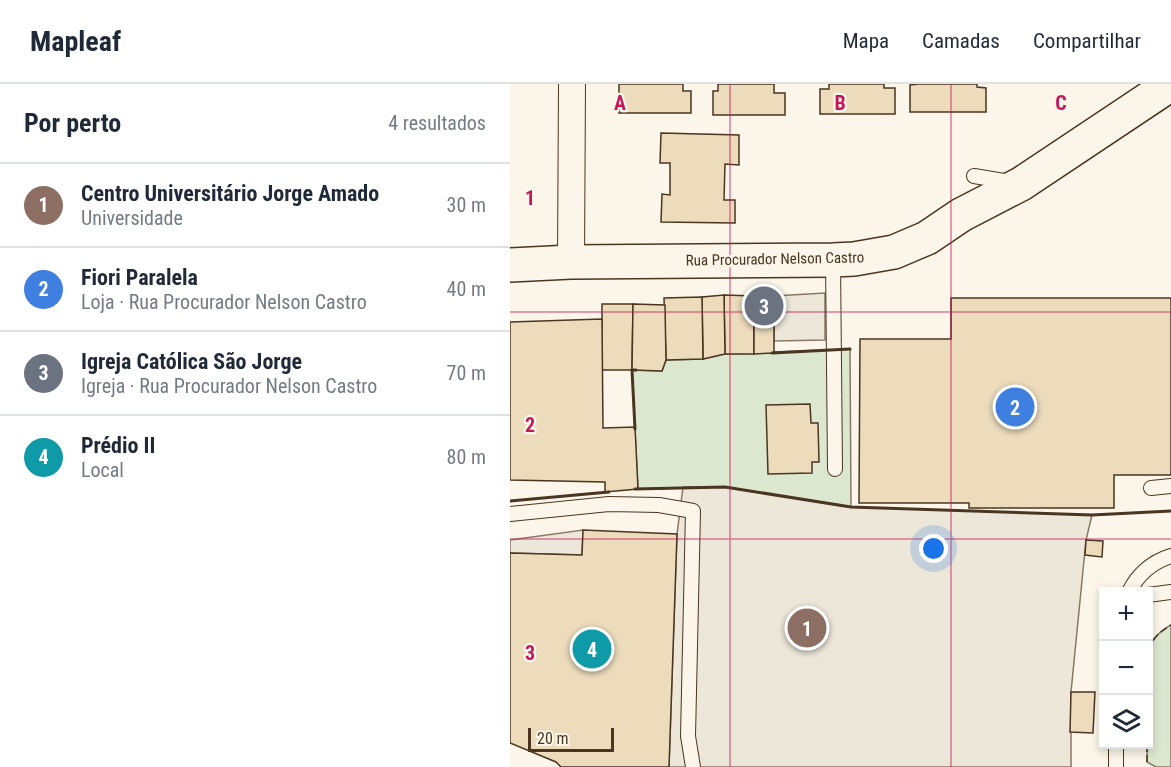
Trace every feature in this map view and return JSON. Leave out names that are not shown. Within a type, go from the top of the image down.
[{"type":"main road","name":"Rua Procurador Nelson Castro","points":[[510,265],[571,262],[833,260],[894,252],[927,238],[961,214],[1021,184],[1171,84]]},
{"type":"street","points":[[571,262],[572,84]]},
{"type":"lane","points":[[974,176],[1021,184]]},
{"type":"lane","points":[[833,260],[835,469]]},
{"type":"lane","points":[[1151,489],[1171,486]]},
{"type":"lane","points":[[510,514],[609,504],[659,505],[693,511],[688,736],[693,767]]},
{"type":"lane","points":[[1131,587],[1146,569],[1161,559],[1171,556]]},
{"type":"lane","points":[[1153,594],[1171,592]]},
{"type":"lane","points":[[1116,749],[1116,767]]},
{"type":"green space","points":[[850,349],[851,507],[725,487],[638,489],[632,370],[662,371],[666,360],[703,359],[725,354]]},
{"type":"green space","points":[[1171,625],[1171,767],[1156,767],[1147,762],[1147,749],[1153,749],[1153,642]]},
{"type":"shaded area","points":[[825,293],[825,340],[774,341],[774,296]]},
{"type":"shaded area","points":[[683,487],[725,487],[851,507],[1092,515],[1086,540],[1071,692],[1071,767],[669,767],[677,534]]},
{"type":"shaded area","points":[[583,530],[582,555],[510,553],[510,540]]},
{"type":"building","points":[[619,84],[683,84],[683,91],[691,91],[691,113],[619,113]]},
{"type":"building","points":[[718,84],[774,84],[774,93],[785,93],[785,115],[713,115],[713,91],[718,91]]},
{"type":"building","points":[[829,84],[884,84],[884,88],[895,88],[895,114],[820,114],[820,89],[829,89]]},
{"type":"building","points":[[977,84],[977,87],[986,88],[986,112],[910,112],[910,85]]},
{"type":"building","points":[[661,133],[739,135],[739,165],[725,164],[724,200],[735,200],[735,223],[661,222],[662,194],[670,195],[670,163],[660,163]]},
{"type":"building","points":[[724,295],[754,296],[754,354],[725,354]]},
{"type":"building","points":[[724,295],[725,354],[703,359],[702,297]]},
{"type":"building","points":[[754,296],[774,296],[774,353],[754,354]]},
{"type":"building","points":[[702,297],[703,359],[666,360],[664,298]]},
{"type":"building","points":[[951,298],[1171,298],[1171,475],[1114,475],[1114,508],[969,508],[969,503],[859,503],[860,339],[951,339]]},
{"type":"building","points":[[602,304],[633,304],[632,370],[602,370]]},
{"type":"building","points":[[633,304],[665,305],[666,360],[662,371],[632,370]]},
{"type":"building","points":[[602,319],[603,428],[635,427],[638,489],[605,492],[605,482],[510,480],[510,322]]},
{"type":"building","points":[[810,404],[811,423],[818,423],[819,462],[812,462],[812,473],[768,474],[766,405]]},
{"type":"building","points":[[583,530],[677,534],[669,767],[561,767],[556,762],[510,743],[510,553],[582,555]]},
{"type":"building","points":[[1086,540],[1103,541],[1102,557],[1085,555]]},
{"type":"building","points":[[1071,692],[1095,692],[1093,733],[1070,732]]},
{"type":"fence","points":[[638,489],[725,487],[851,507]]},
{"type":"fence","points":[[1153,641],[1171,625]]},
{"type":"fence","points":[[1147,749],[1147,762]]},
{"type":"wall","points":[[772,353],[850,349]]},
{"type":"wall","points":[[635,429],[632,370],[636,370]]},
{"type":"wall","points":[[635,489],[725,487],[851,507],[1092,515],[1171,511]]},
{"type":"wall","points":[[510,501],[609,492]]},
{"type":"place","name":"Igreja Católica São Jorge","points":[[764,306]]},
{"type":"place","name":"Fiori Paralela","points":[[1015,407]]},
{"type":"place","name":"Centro Universitário Jorge Amado","points":[[807,628]]},
{"type":"place","name":"Prédio II","points":[[592,649]]}]
